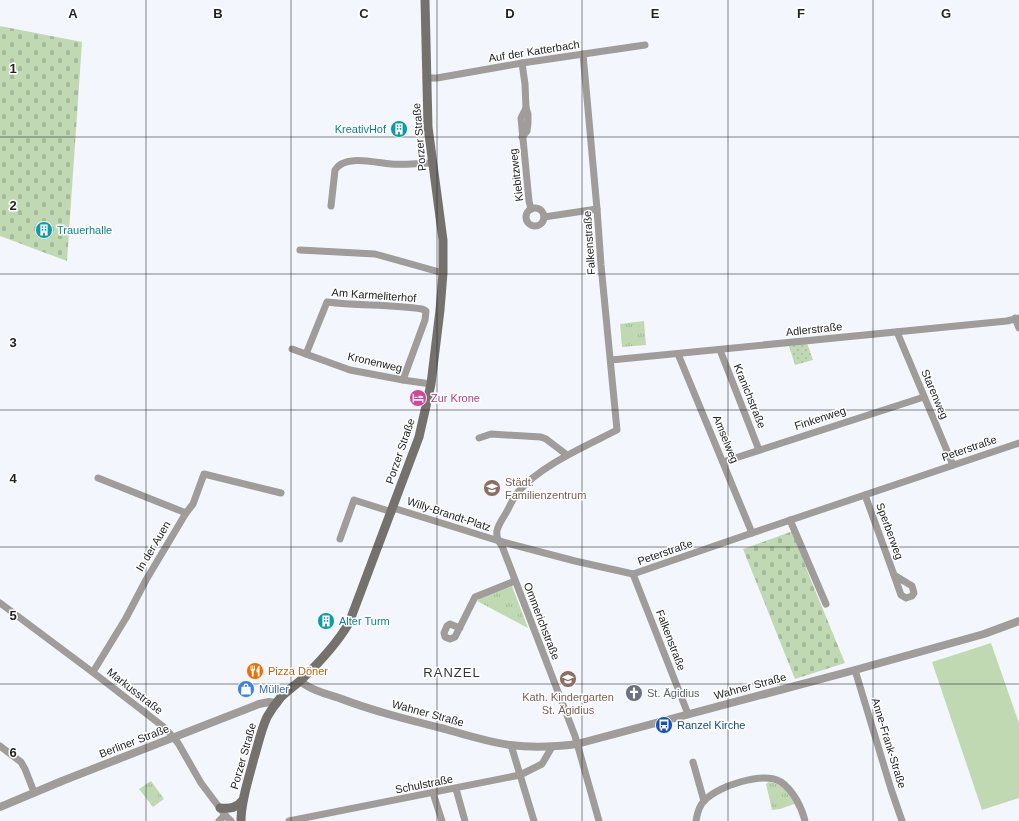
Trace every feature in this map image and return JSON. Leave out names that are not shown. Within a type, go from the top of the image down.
[{"type":"main road","name":"Porzer Straße","points":[[241,821],[244,800],[267,718],[284,694],[300,681],[332,648],[349,623],[419,437],[426,410],[431,384],[443,273],[442,240],[428,127],[425,0]]},
{"type":"main road","points":[[223,812],[235,808],[244,800]]},
{"type":"street","name":"Auf der Katterbach","points":[[426,78],[437,78],[522,63],[644,45]]},
{"type":"street","name":"Falkenstraße","points":[[567,455],[617,430],[583,54]]},
{"type":"street","name":"Kiebitzweg","points":[[522,63],[526,108],[528,114],[527,131],[522,137],[531,209],[526,216],[527,221],[532,226],[539,225],[543,221],[543,213],[539,209],[531,209]]},
{"type":"street","points":[[331,206],[335,170],[337,166],[343,163],[361,160],[392,164],[433,163]]},
{"type":"street","name":"Kiebitzweg","points":[[544,217],[597,209]]},
{"type":"street","points":[[300,250],[375,254],[443,273]]},
{"type":"street","name":"Am Karmeliterhof","points":[[306,354],[326,302],[366,306],[388,305],[422,309],[426,311],[425,320],[403,380]]},
{"type":"street","points":[[1017,318],[1019,328]]},
{"type":"street","name":"Adlerstraße","points":[[611,360],[1006,321],[1017,318]]},
{"type":"street","name":"Starenweg","points":[[897,332],[953,465]]},
{"type":"street","name":"Kronenweg","points":[[292,349],[350,370],[431,384]]},
{"type":"street","name":"Kranichstraße","points":[[720,350],[759,450]]},
{"type":"street","name":"Amselweg","points":[[678,354],[752,533]]},
{"type":"street","name":"Finkenweg","points":[[723,462],[924,397]]},
{"type":"street","points":[[479,438],[491,434],[541,437],[546,439],[567,455],[540,473],[518,492],[498,526],[496,532],[498,541]]},
{"type":"street","name":"Peterstraße","points":[[498,541],[575,562],[634,574],[1019,443]]},
{"type":"street","points":[[186,513],[194,504],[204,474],[281,493]]},
{"type":"street","name":"In der Auen","points":[[93,672],[126,618],[146,580],[186,513],[98,478]]},
{"type":"street","name":"Sperberweg","points":[[865,495],[894,575]]},
{"type":"street","name":"Willy-Brandt-Platz","points":[[340,539],[354,500],[498,541]]},
{"type":"street","points":[[790,520],[826,604]]},
{"type":"street","name":"Ommerichstraße","points":[[498,541],[502,546],[577,744],[599,821]]},
{"type":"street","name":"Falkenstraße","points":[[634,574],[688,714]]},
{"type":"street","points":[[460,628],[474,597],[515,581]]},
{"type":"street","name":"Markusstraße","points":[[0,604],[93,672],[165,728],[178,743],[201,783],[231,821]]},
{"type":"street","name":"Wahner Straße","points":[[300,681],[312,688],[354,704],[480,739],[511,745],[552,747],[577,744],[855,670],[984,634],[1019,621]]},
{"type":"street","name":"Anne-Frank-Straße","points":[[855,670],[902,821]]},
{"type":"street","name":"Berliner Straße","points":[[0,807],[34,792],[259,704],[269,702],[277,703]]},
{"type":"street","points":[[511,745],[534,821]]},
{"type":"street","points":[[0,746],[21,762],[34,792]]},
{"type":"street","name":"Schulstraße","points":[[293,821],[520,775],[542,764],[552,747]]},
{"type":"street","points":[[693,762],[704,801]]},
{"type":"street","points":[[696,821],[697,813],[704,801],[721,789],[734,784],[770,778],[786,786],[799,803],[805,821]]},
{"type":"street","points":[[456,788],[465,821]]},
{"type":"street","points":[[433,793],[442,821]]},
{"type":"street","points":[[219,821],[223,812]]},
{"type":"green space","points":[[0,26],[82,42],[67,261],[0,236]]},
{"type":"green space","points":[[644,321],[646,345],[622,347],[620,324]]},
{"type":"green space","points":[[807,343],[813,360],[795,365],[789,346]]},
{"type":"green space","points":[[793,531],[808,573],[845,663],[795,679],[743,549]]},
{"type":"green space","points":[[512,586],[528,628],[477,601],[481,597]]},
{"type":"green space","points":[[991,643],[1019,723],[1019,798],[982,810],[932,662]]},
{"type":"green space","points":[[151,781],[164,799],[153,807],[139,789]]},
{"type":"green space","points":[[769,782],[782,787],[797,803],[772,810],[766,784]]},
{"type":"place","name":"KreativHof","points":[[399,129]]},
{"type":"place","name":"Trauerhalle","points":[[44,230]]},
{"type":"place","name":"Zur Krone","points":[[418,398]]},
{"type":"place","name":"Städt. Familienzentrum","points":[[492,488]]},
{"type":"place","name":"Alter Turm","points":[[326,621]]},
{"type":"place","name":"Pizza Döner","points":[[255,671]]},
{"type":"place","name":"Kath. Kindergarten St. Ägidius","points":[[568,679]]},
{"type":"place","name":"Müller","points":[[246,689]]},
{"type":"place","name":"St. Ägidius","points":[[634,693]]},
{"type":"place","name":"Ranzel Kirche","points":[[664,725]]},
{"type":"district","name":"RANZEL","points":[[452,672]]}]
